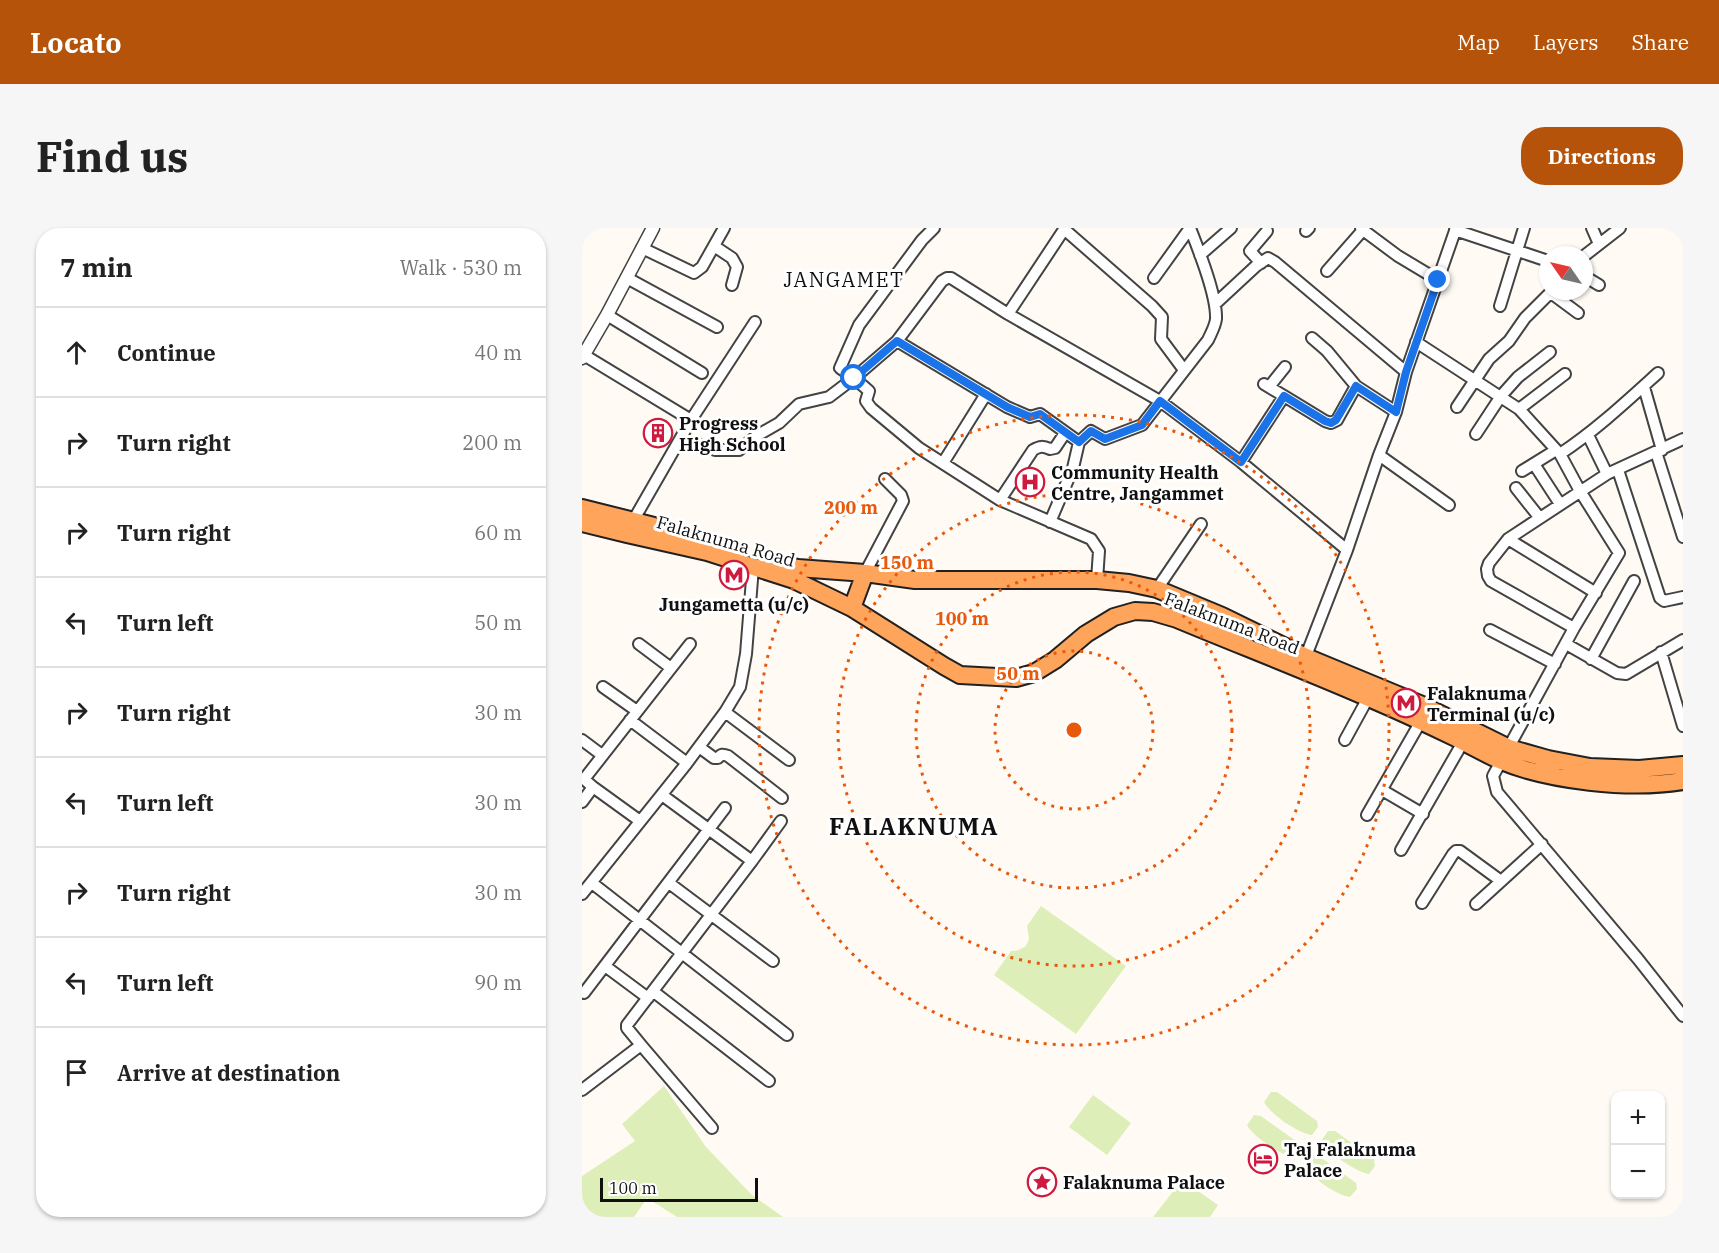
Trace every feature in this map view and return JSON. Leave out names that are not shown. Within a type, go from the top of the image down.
[{"type":"highway","name":"Falaknuma Road","points":[[582,508],[674,531],[754,558],[798,568],[866,573],[915,580],[1097,580],[1157,589],[1222,616],[1368,698],[1463,742],[1505,754],[1590,767],[1618,776],[1664,784],[1683,781]]},
{"type":"highway","name":"Falaknuma Road","points":[[582,523],[707,552],[794,580],[852,609],[960,675],[1016,678],[1034,673],[1056,660],[1086,634],[1114,617],[1135,611],[1153,612],[1422,705],[1505,754]]},
{"type":"highway","points":[[852,609],[866,573]]},
{"type":"highway","name":"Falaknuma Road","points":[[1618,776],[1639,769],[1683,765]]},
{"type":"street","points":[[653,228],[583,357],[691,420]]},
{"type":"street","points":[[642,248],[694,273],[702,267],[724,228]]},
{"type":"street","points":[[934,228],[922,240],[860,325],[840,368],[869,391],[866,401],[871,408],[919,448],[1000,500],[1090,539],[1099,552],[1097,580]]},
{"type":"street","points":[[1008,315],[1064,228],[1162,316],[1161,339],[1184,369]]},
{"type":"street","points":[[1050,522],[1073,468],[1079,442],[1091,431],[1105,439],[1142,425],[1208,340],[1214,327],[1215,304],[1190,228],[1154,278]]},
{"type":"street","points":[[1200,255],[1231,228]]},
{"type":"street","points":[[1500,306],[1524,228]]},
{"type":"street","points":[[1592,228],[1599,244]]},
{"type":"street","points":[[1593,249],[1620,228]]},
{"type":"street","points":[[1327,271],[1362,229],[1398,256],[1438,280]]},
{"type":"street","points":[[1303,663],[1347,550],[1396,412],[1406,372],[1456,229],[1539,258]]},
{"type":"street","points":[[1261,263],[1250,251],[1267,231]]},
{"type":"street","points":[[714,246],[732,258],[737,267],[732,285]]},
{"type":"street","points":[[1215,304],[1268,258],[1406,372]]},
{"type":"street","points":[[627,278],[717,327]]},
{"type":"street","points":[[681,438],[716,450],[739,450],[758,435],[779,423],[799,404],[829,397],[897,341],[942,281],[947,278],[956,280],[1008,315],[1160,401],[1241,462],[1347,550]]},
{"type":"street","points":[[1593,281],[1599,285]]},
{"type":"street","points":[[1458,407],[1489,359],[1509,341],[1525,318],[1544,300]]},
{"type":"street","points":[[1562,300],[1578,313]]},
{"type":"street","points":[[607,315],[702,373]]},
{"type":"street","points":[[633,521],[691,420],[755,322]]},
{"type":"street","points":[[1312,338],[1327,351],[1356,386],[1396,412]]},
{"type":"street","points":[[897,341],[986,394],[1030,417],[1040,414],[1079,442]]},
{"type":"street","points":[[1416,342],[1519,409],[1558,452],[1619,553],[1574,628],[1493,776],[1497,792],[1683,1016]]},
{"type":"street","points":[[1476,434],[1501,396],[1518,377],[1550,352]]},
{"type":"street","points":[[1285,367],[1266,386],[1331,423],[1336,420],[1356,386]]},
{"type":"street","points":[[1522,471],[1588,435],[1658,373]]},
{"type":"street","points":[[1519,409],[1565,374]]},
{"type":"street","points":[[1644,387],[1683,537]]},
{"type":"street","points":[[943,463],[986,394]]},
{"type":"street","points":[[1241,462],[1284,396]]},
{"type":"street","points":[[1000,500],[1033,450],[1040,446],[1055,448],[1065,433]]},
{"type":"street","points":[[1588,435],[1613,472],[1660,598],[1667,601],[1683,597]]},
{"type":"street","points":[[1574,628],[1491,581],[1487,569],[1489,563],[1508,539],[1539,517],[1613,472],[1683,439]]},
{"type":"street","points":[[1379,455],[1449,506]]},
{"type":"street","points":[[1533,464],[1560,504]]},
{"type":"street","points":[[866,573],[903,501],[901,495],[885,479]]},
{"type":"street","points":[[1516,488],[1539,517]]},
{"type":"street","points":[[1157,589],[1201,525]]},
{"type":"street","points":[[1508,539],[1596,593]]},
{"type":"street","points":[[582,894],[687,763],[725,712],[740,687],[746,654],[753,567]]},
{"type":"street","points":[[1591,659],[1634,581]]},
{"type":"street","points":[[1490,630],[1555,664]]},
{"type":"street","points":[[1566,644],[1617,673],[1626,674],[1683,640]]},
{"type":"street","points":[[639,644],[671,668]]},
{"type":"street","points":[[640,821],[593,787],[585,778],[690,644]]},
{"type":"street","points":[[1661,652],[1683,726]]},
{"type":"street","points":[[603,687],[687,763]]},
{"type":"street","points":[[1345,740],[1368,698]]},
{"type":"street","points":[[725,712],[789,760]]},
{"type":"street","points":[[1367,815],[1421,721]]},
{"type":"street","points":[[582,740],[603,755]]},
{"type":"street","points":[[1401,850],[1463,742]]},
{"type":"street","points":[[699,747],[714,758],[720,755],[728,756],[782,798]]},
{"type":"street","points":[[582,802],[593,787]]},
{"type":"street","points":[[1382,790],[1423,814]]},
{"type":"street","points":[[662,795],[753,861]]},
{"type":"street","points":[[584,993],[725,808]]},
{"type":"street","points":[[712,1128],[627,1027],[781,821]]},
{"type":"street","points":[[1476,904],[1542,844]]},
{"type":"street","points":[[1422,903],[1456,851],[1460,851],[1501,881]]},
{"type":"street","points":[[592,883],[788,1035]]},
{"type":"street","points":[[669,883],[773,961]]},
{"type":"street","points":[[606,966],[651,995],[769,1081]]},
{"type":"street","points":[[582,1090],[641,1045]]},
{"type":"green space","points":[[1041,906],[1126,966],[1076,1034],[994,975],[1011,951],[1026,946],[1029,939],[1027,926]]},
{"type":"green space","points":[[664,1086],[706,1147],[752,1195],[783,1217],[677,1217],[647,1198],[634,1217],[582,1217],[582,1176],[635,1141],[622,1124]]},
{"type":"green space","points":[[1271,1092],[1277,1092],[1317,1121],[1318,1127],[1312,1135],[1292,1127],[1267,1107],[1264,1102]]},
{"type":"green space","points":[[1093,1095],[1131,1123],[1107,1155],[1069,1127]]},
{"type":"green space","points":[[1254,1115],[1261,1116],[1300,1144],[1301,1151],[1295,1158],[1268,1145],[1250,1130],[1247,1125]]},
{"type":"green space","points":[[1328,1131],[1335,1131],[1374,1159],[1375,1166],[1369,1174],[1350,1166],[1324,1145],[1321,1141]]},
{"type":"green space","points":[[1310,1154],[1316,1154],[1356,1183],[1357,1189],[1350,1197],[1331,1189],[1306,1169],[1303,1164]]},
{"type":"green space","points":[[1182,1180],[1218,1205],[1210,1217],[1153,1217]]},
{"type":"place","name":"Progress High School","points":[[658,433]]},
{"type":"place","name":"Community Health Centre, Jangammet","points":[[1030,482]]},
{"type":"place","name":"Jungametta (u/c)","points":[[734,575]]},
{"type":"place","name":"Falaknuma Terminal (u/c)","points":[[1406,703]]},
{"type":"place","name":"Taj Falaknuma Palace","points":[[1263,1159]]},
{"type":"place","name":"Falaknuma Palace","points":[[1042,1182]]},
{"type":"district","name":"JANGAMET","points":[[844,279]]},
{"type":"district","name":"FALAKNUMA","points":[[914,826]]},
{"type":"route","points":[[854,378],[897,341],[1007,407],[1030,417],[1040,414],[1079,442],[1091,431],[1105,439],[1142,425],[1160,401],[1241,462],[1284,396],[1331,423],[1336,420],[1356,386],[1396,412],[1406,372],[1438,280]]}]
